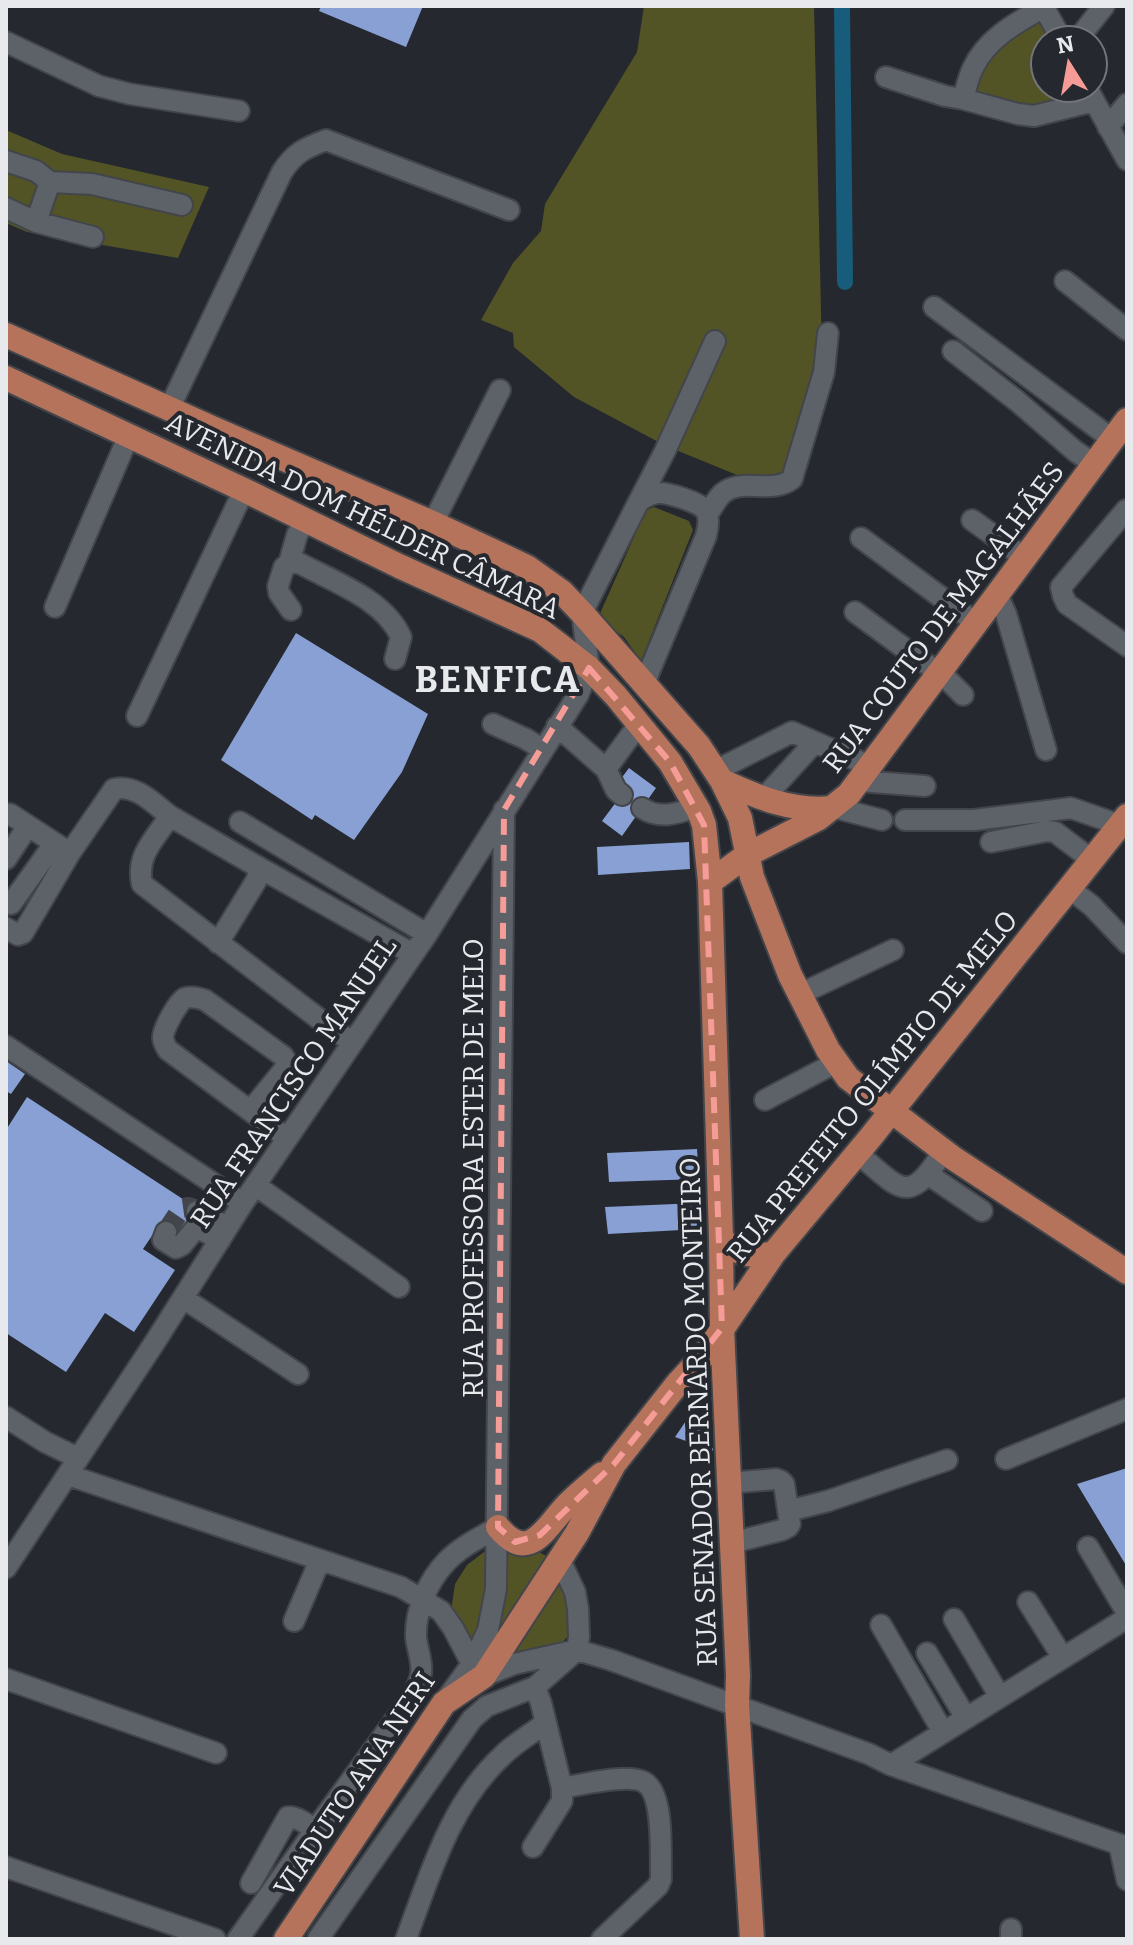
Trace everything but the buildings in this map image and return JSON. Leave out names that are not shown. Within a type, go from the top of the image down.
[{"type":"main road","name":"AVENIDA DOM HÉLDER CÂMARA","points":[[6,335],[435,524],[527,567],[562,592],[699,746],[719,776],[740,818],[759,897],[790,975],[828,1050],[848,1078],[944,1150],[1127,1272]]},
{"type":"main road","name":"AVENIDA DOM HÉLDER CÂMARA","points":[[6,378],[540,630],[589,668],[670,762],[704,825],[710,882]]},
{"type":"main road","name":"RUA COUTO DE MAGALHÃES","points":[[710,882],[747,855],[819,818],[849,794],[1120,430]]},
{"type":"main road","points":[[719,776],[763,799],[814,810],[832,807]]},
{"type":"main road","name":"RUA PREFEITO OLÍMPIO DE MELO","points":[[444,1703],[486,1670],[577,1533],[614,1464],[678,1383],[706,1353],[774,1253],[1123,820]]},
{"type":"main road","name":"RUA SENADOR BERNARDO MONTEIRO","points":[[710,882],[728,1483],[737,1705],[752,1939]]},
{"type":"main road","points":[[721,1238],[728,1246],[744,1254],[774,1253]]},
{"type":"main road","points":[[498,1527],[515,1542],[532,1541],[568,1503],[614,1464]]},
{"type":"main road","name":"VIADUTO ANA NERI","points":[[286,1938],[444,1703]]},
{"type":"street","points":[[1090,24],[1104,6]]},
{"type":"street","points":[[963,99],[971,70],[981,54],[999,34],[1044,7]]},
{"type":"street","points":[[6,42],[99,86],[130,94],[239,111]]},
{"type":"street","points":[[886,77],[1018,114],[1034,116],[1065,104]]},
{"type":"street","points":[[1095,104],[1127,160]]},
{"type":"street","points":[[1108,127],[1127,104]]},
{"type":"street","points":[[169,409],[282,172],[292,157],[310,146],[326,140],[509,210]]},
{"type":"street","points":[[6,161],[36,171],[50,182],[92,184],[182,205]]},
{"type":"street","points":[[36,222],[50,182]]},
{"type":"street","points":[[6,208],[36,222],[93,237]]},
{"type":"street","points":[[1065,281],[1127,330]]},
{"type":"street","points":[[934,307],[1120,430]]},
{"type":"street","points":[[644,684],[706,536],[708,514],[722,493],[741,486],[773,486],[792,479],[824,372],[828,333]]},
{"type":"street","points":[[589,668],[582,613],[665,451],[715,341]]},
{"type":"street","points":[[953,351],[1094,464]]},
{"type":"street","points":[[435,524],[500,390]]},
{"type":"street","points":[[55,607],[129,435]]},
{"type":"street","points":[[137,716],[244,490]]},
{"type":"street","points":[[639,501],[653,493],[663,493],[700,504],[708,514]]},
{"type":"street","points":[[1123,519],[1061,587],[1067,604],[1127,646]]},
{"type":"street","points":[[291,610],[279,593],[278,586],[305,520]]},
{"type":"street","points":[[972,520],[1025,558]]},
{"type":"street","points":[[861,538],[976,623]]},
{"type":"street","points":[[289,563],[299,563],[375,604],[395,623],[401,637],[395,659]]},
{"type":"street","points":[[997,594],[1006,614],[1046,750]]},
{"type":"street","points":[[855,612],[940,672],[963,695]]},
{"type":"street","name":"RUA FRANCISCO MANUEL","points":[[6,1568],[243,1203],[427,934],[578,695],[589,668]]},
{"type":"street","points":[[493,724],[542,749]]},
{"type":"street","points":[[606,769],[639,724]]},
{"type":"street","points":[[557,726],[606,769],[616,790],[622,795]]},
{"type":"street","points":[[719,776],[792,732],[815,742],[865,774],[925,786]]},
{"type":"street","points":[[763,799],[815,742]]},
{"type":"street","points":[[11,904],[114,789],[124,787],[135,790],[170,816],[413,954]]},
{"type":"street","points":[[642,808],[650,814],[666,816],[697,807]]},
{"type":"street","points":[[832,807],[882,820]]},
{"type":"street","points":[[905,820],[974,820],[1071,808],[1123,820]]},
{"type":"street","name":"RUA PROFESSORA ESTER DE MELO","points":[[486,1670],[488,1630],[495,1599],[498,1527],[504,810]]},
{"type":"street","points":[[6,815],[10,814],[62,848]]},
{"type":"street","points":[[170,816],[141,858],[139,872],[142,884],[353,1042]]},
{"type":"street","points":[[240,822],[427,934]]},
{"type":"street","points":[[6,859],[28,826]]},
{"type":"street","points":[[991,842],[1055,832],[1092,860]]},
{"type":"street","points":[[6,928],[18,935],[23,933],[62,848]]},
{"type":"street","points":[[218,943],[256,881],[260,868]]},
{"type":"street","points":[[1069,888],[1092,906],[1127,943]]},
{"type":"street","points":[[800,994],[893,950]]},
{"type":"street","points":[[251,1110],[287,1066],[286,1061],[205,1000],[186,998],[180,1002],[164,1029],[163,1039],[168,1050],[287,1138]]},
{"type":"street","points":[[6,1046],[243,1203]]},
{"type":"street","points":[[765,1100],[837,1062]]},
{"type":"street","points":[[857,1153],[898,1187],[907,1188],[917,1185],[929,1175],[944,1150]]},
{"type":"street","points":[[929,1175],[982,1211]]},
{"type":"street","points":[[255,1185],[399,1287]]},
{"type":"street","points":[[197,1211],[224,1234]]},
{"type":"street","points":[[166,1232],[163,1240],[175,1248],[182,1245],[195,1229],[224,1234]]},
{"type":"street","points":[[183,1298],[298,1374]]},
{"type":"street","points":[[1006,1459],[1127,1409]]},
{"type":"street","points":[[6,1417],[45,1442],[73,1466],[320,1560],[401,1587],[441,1611],[465,1653],[486,1670],[529,1690],[546,1723],[562,1788],[562,1801],[533,1847]]},
{"type":"street","points":[[788,1511],[828,1501],[947,1460]]},
{"type":"street","points":[[728,1483],[781,1481],[790,1524],[731,1543]]},
{"type":"street","points":[[238,1939],[411,1698],[421,1674],[417,1620],[435,1576],[447,1561],[498,1527]]},
{"type":"street","points":[[891,1765],[1127,1616],[1088,1547]]},
{"type":"street","points":[[318,1939],[472,1719],[487,1706],[529,1690],[577,1650],[577,1600],[559,1558]]},
{"type":"street","points":[[294,1621],[320,1560]]},
{"type":"street","points":[[1028,1602],[1063,1658]]},
{"type":"street","points":[[881,1625],[943,1732]]},
{"type":"street","points":[[953,1627],[996,1700]]},
{"type":"street","points":[[486,1670],[577,1650],[611,1660],[869,1754],[891,1765],[1123,1846],[1127,1880]]},
{"type":"street","points":[[927,1653],[966,1718]]},
{"type":"street","points":[[6,1679],[216,1753]]},
{"type":"street","points":[[406,1939],[449,1827],[470,1793],[501,1756],[546,1723]]},
{"type":"street","points":[[562,1788],[606,1780],[635,1779],[645,1782],[654,1793],[658,1805],[661,1879],[658,1886],[602,1939]]},
{"type":"street","points":[[251,1883],[288,1817],[315,1830]]},
{"type":"street","points":[[6,1867],[215,1939]]},
{"type":"highlighted area","points":[[589,668],[670,762],[704,825],[722,1328],[614,1464],[540,1535],[515,1542],[498,1527],[504,810]]},
{"type":"shaded area","points":[[644,6],[814,6],[822,355],[819,389],[783,472],[768,479],[742,477],[666,446],[574,397],[514,347],[513,333],[481,320],[513,263],[541,231],[545,204],[637,52]]},
{"type":"shaded area","points":[[1039,14],[1044,24],[1029,24],[1029,104],[1070,104],[1034,113],[975,92],[989,55]]},
{"type":"shaded area","points":[[6,130],[62,154],[209,187],[178,258],[27,232],[6,223]]},
{"type":"shaded area","points":[[654,507],[689,521],[693,530],[641,661],[624,637],[598,618],[646,510]]},
{"type":"shaded area","points":[[496,1548],[533,1549],[552,1559],[563,1571],[573,1619],[567,1637],[552,1655],[474,1655],[451,1611],[455,1584],[467,1565],[484,1552]]},
{"type":"waterway","points":[[842,6],[845,282]]},
{"type":"tunnel","points":[[166,1232],[182,1208],[197,1211]]},
{"type":"district","name":"BENFICA","points":[[498,679]]}]
